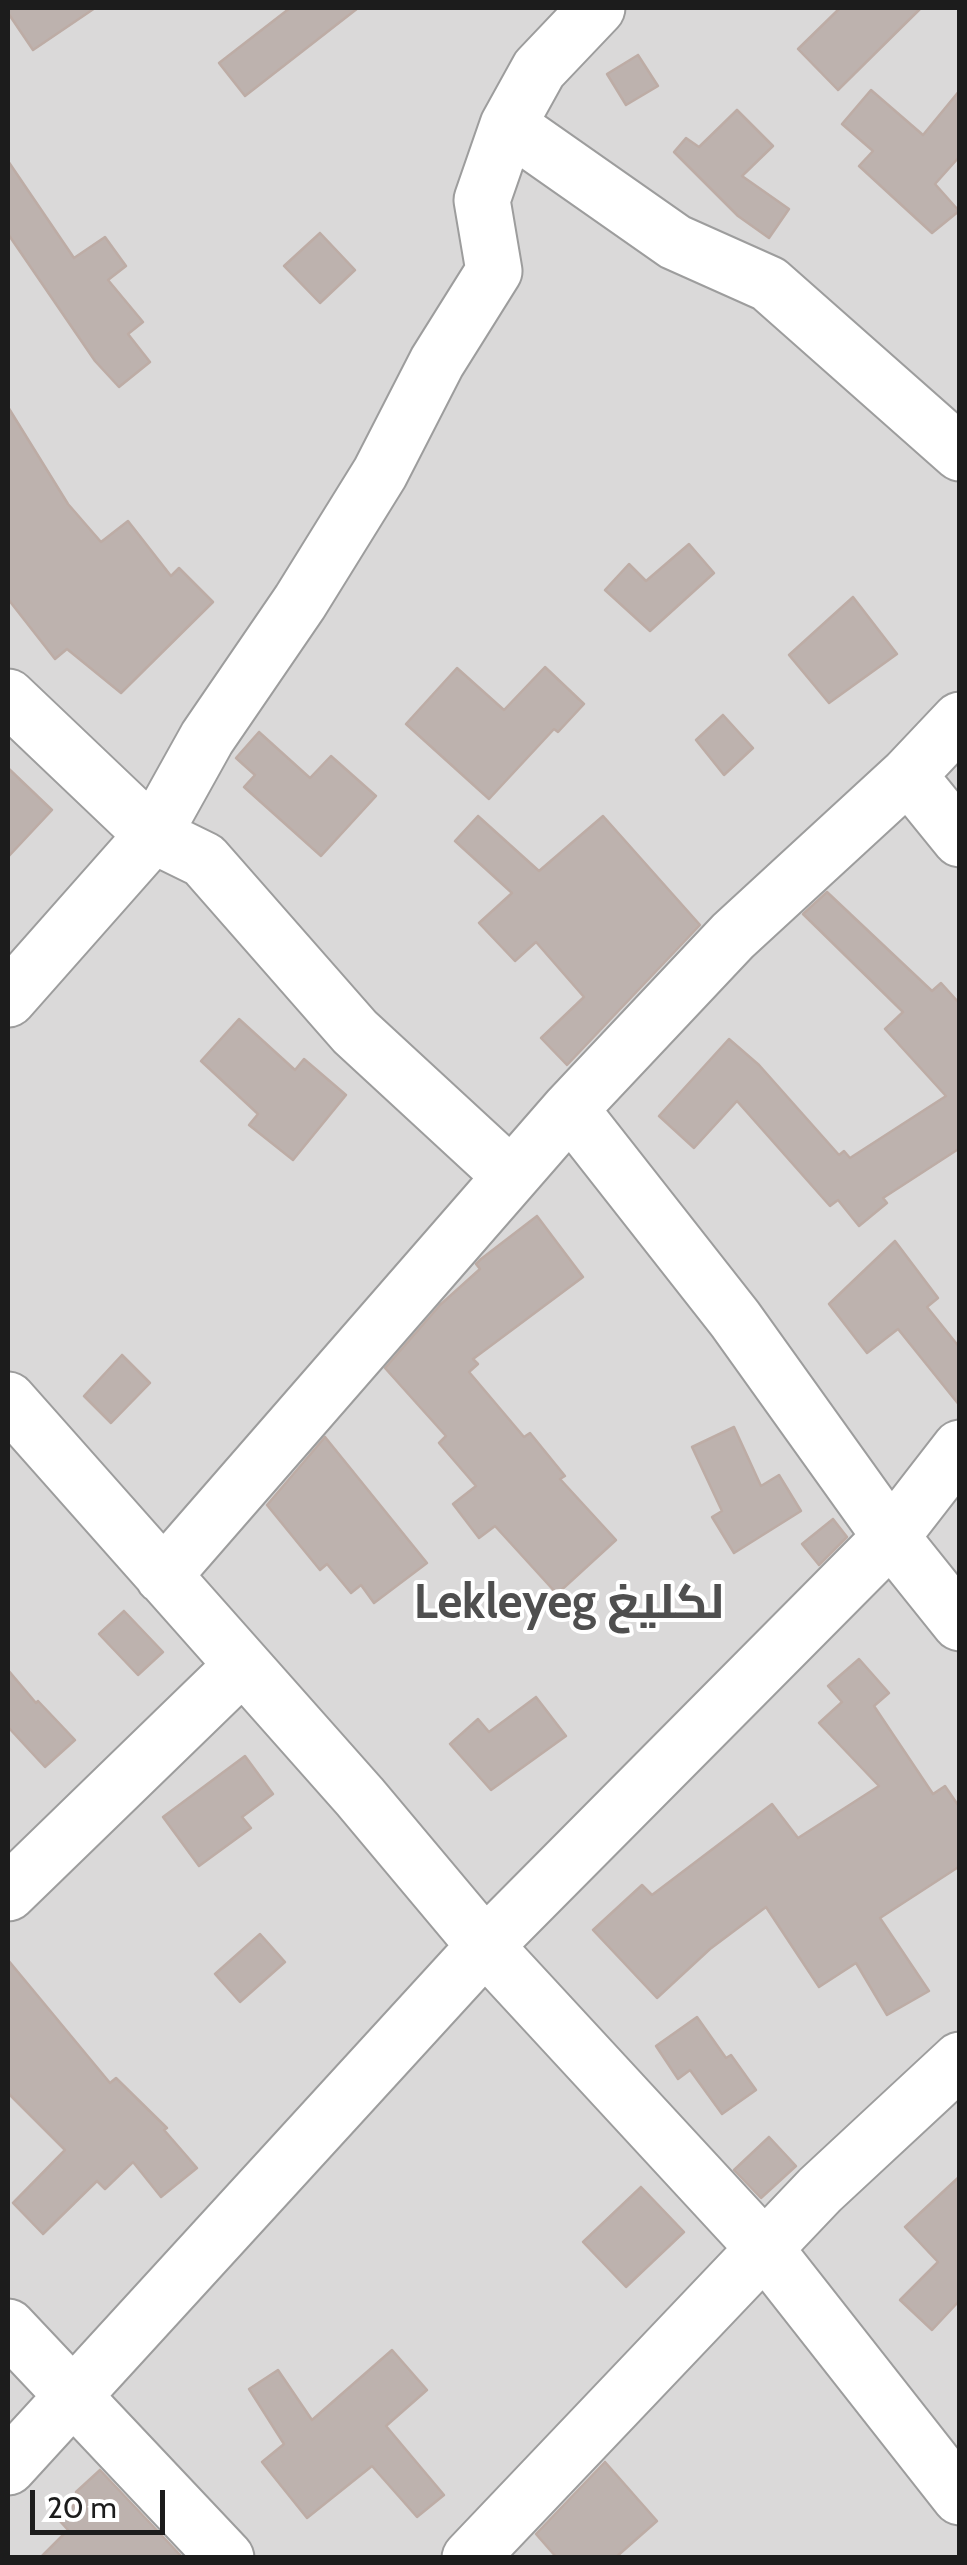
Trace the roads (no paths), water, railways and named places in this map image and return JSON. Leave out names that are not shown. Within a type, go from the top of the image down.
[{"type":"street","points":[[8,999],[153,834],[208,738],[300,602],[380,473],[437,362],[494,271],[482,200],[508,125],[538,69],[597,8]]},
{"type":"street","points":[[508,125],[675,242],[768,284],[960,453]]},
{"type":"street","points":[[8,696],[153,834],[204,860],[355,1032],[511,1176]]},
{"type":"street","points":[[163,1576],[570,1109],[733,936],[908,775],[960,720]]},
{"type":"street","points":[[908,775],[960,838]]},
{"type":"street","points":[[570,1109],[735,1319],[891,1537],[960,1623]]},
{"type":"street","points":[[8,1400],[360,1798],[485,1946],[765,2249],[960,2497]]},
{"type":"street","points":[[8,2468],[485,1946],[891,1537],[960,1448]]},
{"type":"street","points":[[8,1893],[242,1666]]},
{"type":"street","points":[[470,2558],[820,2190],[960,2060]]},
{"type":"street","points":[[8,2327],[226,2558]]},
{"type":"district","name":"Lekleyeg لكليغ","points":[[569,1604]]}]
